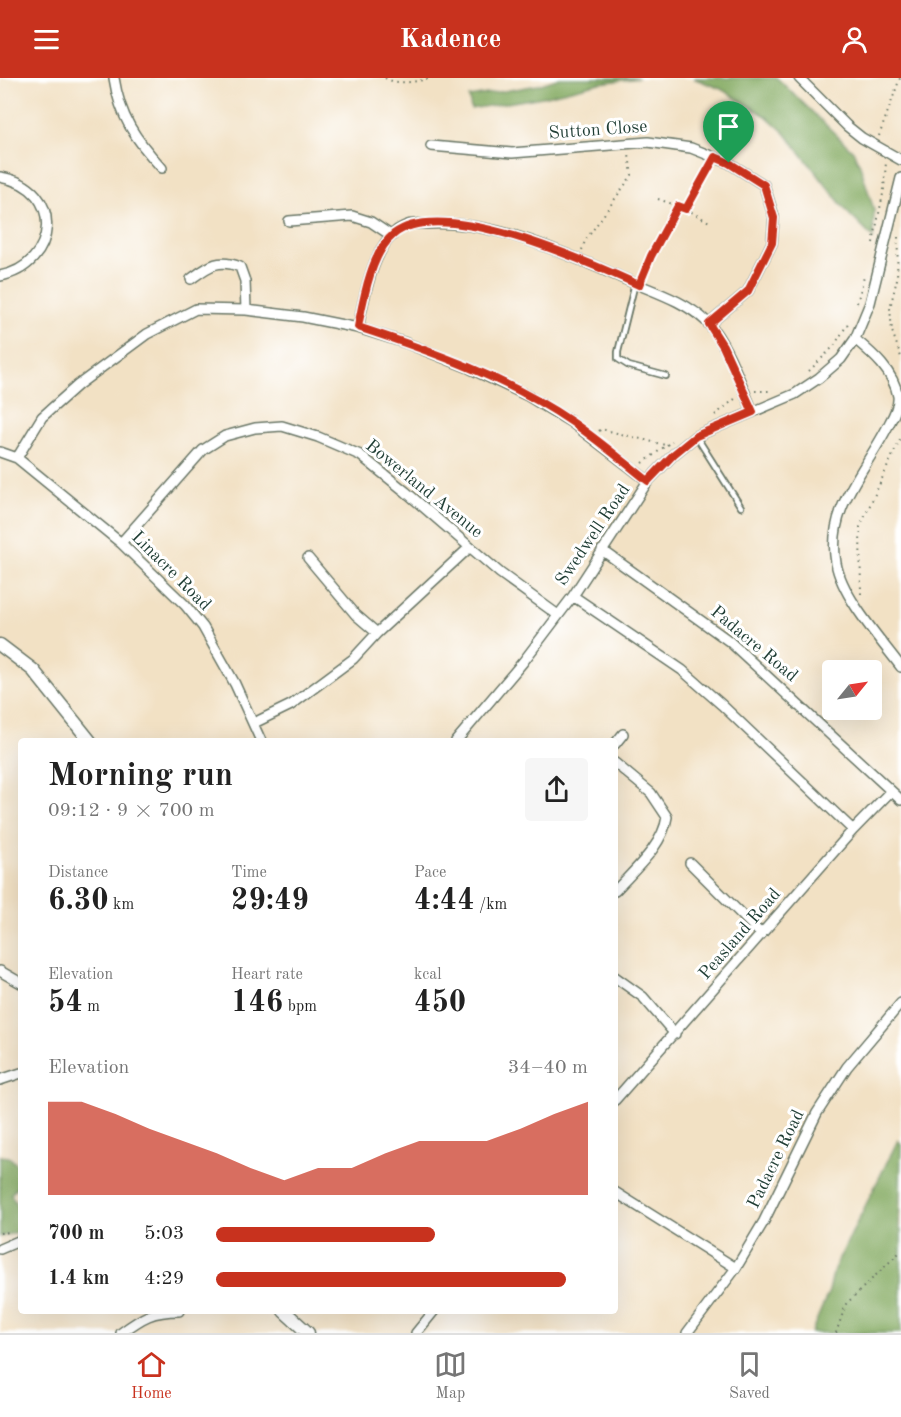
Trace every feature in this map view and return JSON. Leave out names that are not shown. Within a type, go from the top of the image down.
[{"type":"street","points":[[114,78],[118,101],[138,142],[162,168]]},
{"type":"street","points":[[799,78],[847,126],[862,138],[901,160]]},
{"type":"street","name":"Sutton Close","points":[[431,146],[512,153],[648,141],[691,148],[715,157],[764,185],[774,218],[772,243],[748,291],[709,324]]},
{"type":"street","points":[[0,177],[16,179],[36,193],[46,210],[47,228],[40,249],[28,265],[11,274],[0,276]]},
{"type":"street","name":"Swedwell Road","points":[[459,738],[523,662],[573,596],[648,481],[674,454],[696,436],[795,394],[841,359],[855,339],[870,303],[901,178]]},
{"type":"street","points":[[289,221],[351,216],[371,222],[392,236]]},
{"type":"street","points":[[358,327],[373,267],[392,236],[408,225],[445,223],[485,229],[579,259],[688,307],[709,324],[723,346],[753,412]]},
{"type":"street","points":[[191,279],[219,262],[240,267],[245,281],[246,310]]},
{"type":"street","points":[[17,458],[42,417],[78,385],[147,334],[196,309],[246,310],[358,327],[469,368],[519,391],[571,422],[648,481]]},
{"type":"street","points":[[855,339],[889,372],[898,399],[894,415],[884,435],[848,493],[838,516],[834,536],[836,565],[848,592],[863,616],[901,667]]},
{"type":"street","name":"Bowerland Avenue","points":[[121,543],[203,450],[225,436],[255,428],[282,426],[318,437],[360,455],[500,573],[558,615]]},
{"type":"street","name":"Linacre Road","points":[[0,452],[17,458],[121,543],[185,605],[203,627],[260,738]]},
{"type":"street","points":[[254,723],[291,705],[353,659],[377,633],[470,546]]},
{"type":"street","name":"Padacre Road","points":[[602,550],[729,641],[901,800]]},
{"type":"street","points":[[308,558],[356,615],[377,633]]},
{"type":"street","points":[[573,596],[682,670],[853,830]]},
{"type":"street","points":[[0,645],[33,670],[88,738]]},
{"type":"street","points":[[618,740],[623,734]]},
{"type":"street","points":[[618,766],[651,793],[667,817],[663,834],[618,888]]},
{"type":"street","name":"Peasland Road","points":[[618,1097],[853,830],[891,791]]},
{"type":"street","points":[[690,862],[761,934]]},
{"type":"street","points":[[0,971],[18,981]]},
{"type":"street","points":[[618,979],[643,997],[675,1034]]},
{"type":"street","name":"Padacre Road","points":[[687,1333],[736,1268],[764,1221],[817,1113],[847,1067],[901,1003]]},
{"type":"street","points":[[0,1080],[18,1074]]},
{"type":"street","points":[[618,1194],[736,1268]]},
{"type":"street","points":[[0,1249],[18,1241]]},
{"type":"street","points":[[121,1333],[142,1314]]},
{"type":"street","points":[[287,1314],[308,1333]]},
{"type":"street","points":[[416,1333],[432,1314]]},
{"type":"lane","points":[[637,284],[618,359],[628,366],[666,376]]},
{"type":"lane","points":[[696,436],[741,507]]},
{"type":"path","points":[[385,78],[390,81],[409,82],[432,78]]},
{"type":"path","points":[[876,144],[900,78]]},
{"type":"path","points":[[579,259],[585,241],[632,175],[628,144]]},
{"type":"path","points":[[872,245],[884,189],[886,151]]},
{"type":"path","points":[[686,209],[715,157]]},
{"type":"path","points":[[658,199],[686,209],[711,223]]},
{"type":"path","points":[[637,284],[678,206]]},
{"type":"path","points":[[892,215],[897,221],[899,246],[897,279],[890,308],[892,331],[901,357]]},
{"type":"path","points":[[804,376],[834,346],[855,312],[867,268]]},
{"type":"path","points":[[745,393],[779,391]]},
{"type":"path","points":[[595,440],[601,429],[665,445]]},
{"type":"path","points":[[863,616],[859,579],[860,527],[901,437]]},
{"type":"path","points":[[836,1333],[846,1304],[901,1251]]},
{"type":"green space","points":[[560,78],[639,78],[600,83],[542,97],[471,109],[469,97],[538,85]]},
{"type":"green space","points":[[693,78],[777,78],[853,151],[860,165],[874,210],[873,238],[848,213],[785,133],[766,116],[721,89]]},
{"type":"green space","points":[[898,1140],[901,1144],[899,1229],[901,1230],[901,1333],[811,1333],[829,1291],[834,1269]]},
{"type":"green space","points":[[0,1156],[9,1157],[18,1165],[18,1186],[11,1194],[18,1207],[18,1232],[0,1237]]},
{"type":"route","points":[[715,157],[729,163],[764,185],[774,218],[772,243],[748,291],[709,324],[723,346],[753,412],[696,436],[674,454],[648,481],[571,422],[528,396],[469,368],[358,327],[373,267],[392,236],[408,225],[445,223],[485,229],[574,257],[639,285],[651,256],[678,206],[686,209],[715,157]]}]
